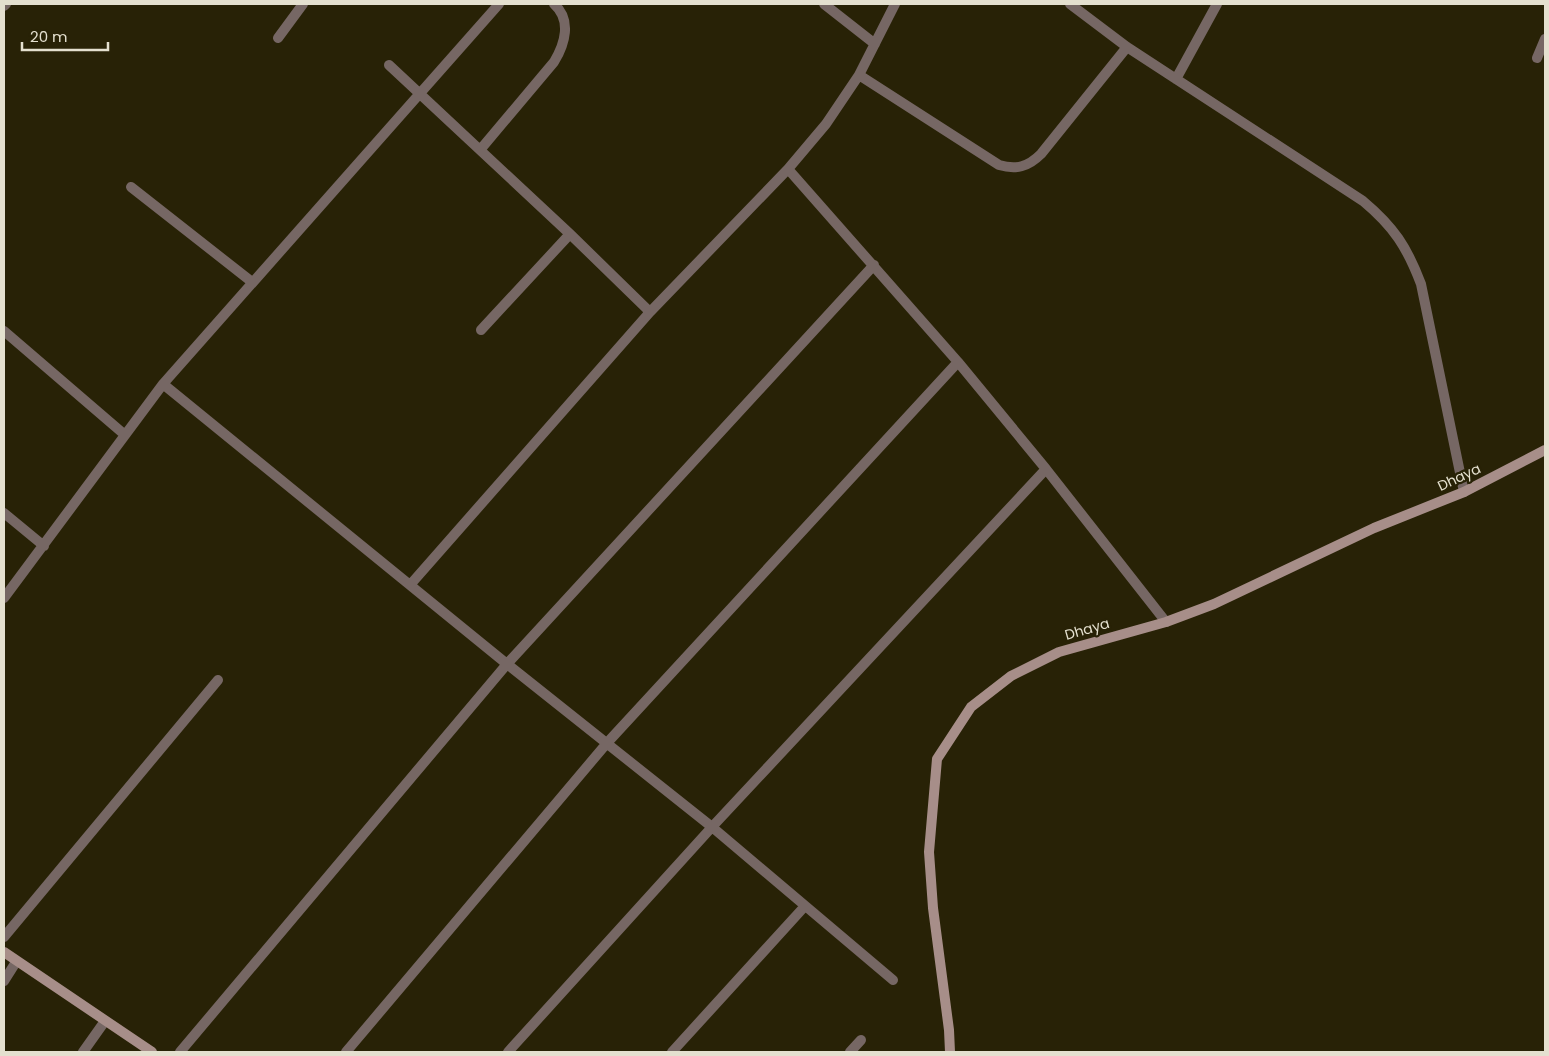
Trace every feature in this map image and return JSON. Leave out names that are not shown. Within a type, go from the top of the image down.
[{"type":"street","points":[[278,38],[303,4]]},
{"type":"street","points":[[4,598],[163,384],[499,4]]},
{"type":"street","points":[[480,150],[554,62],[562,49],[566,36],[564,21],[554,4]]},
{"type":"street","points":[[824,4],[875,44]]},
{"type":"street","points":[[410,585],[650,312],[788,169],[826,124],[859,75],[895,4]]},
{"type":"street","points":[[1070,4],[1127,47],[1364,201],[1383,218],[1399,238],[1412,260],[1421,284],[1464,492]]},
{"type":"street","points":[[1176,79],[1217,4]]},
{"type":"street","points":[[1537,58],[1545,39]]},
{"type":"street","points":[[859,75],[999,164],[1018,168],[1027,166],[1041,154],[1127,47]]},
{"type":"street","points":[[389,65],[570,234],[650,312]]},
{"type":"street","points":[[788,169],[958,362],[1046,468],[1166,622]]},
{"type":"street","points":[[131,187],[252,282]]},
{"type":"street","points":[[480,330],[570,234]]},
{"type":"street","points":[[180,1052],[507,664],[874,265]]},
{"type":"street","points":[[4,331],[126,435]]},
{"type":"street","points":[[346,1052],[607,743],[958,362]]},
{"type":"street","points":[[163,384],[507,664],[712,827],[893,980]]},
{"type":"street","name":"Dhaya","points":[[950,1052],[949,1030],[932,908],[929,852],[937,759],[971,707],[1011,676],[1059,652],[1166,622],[1214,604],[1374,528],[1464,492],[1545,450]]},
{"type":"street","points":[[508,1052],[712,827],[1046,468]]},
{"type":"street","points":[[4,513],[44,546]]},
{"type":"street","points":[[4,937],[218,680]]},
{"type":"street","points":[[672,1052],[805,906]]},
{"type":"street","points":[[4,952],[16,962],[152,1052]]},
{"type":"street","points":[[4,981],[16,962]]},
{"type":"street","points":[[83,1052],[105,1021]]},
{"type":"street","points":[[850,1052],[861,1040]]}]
